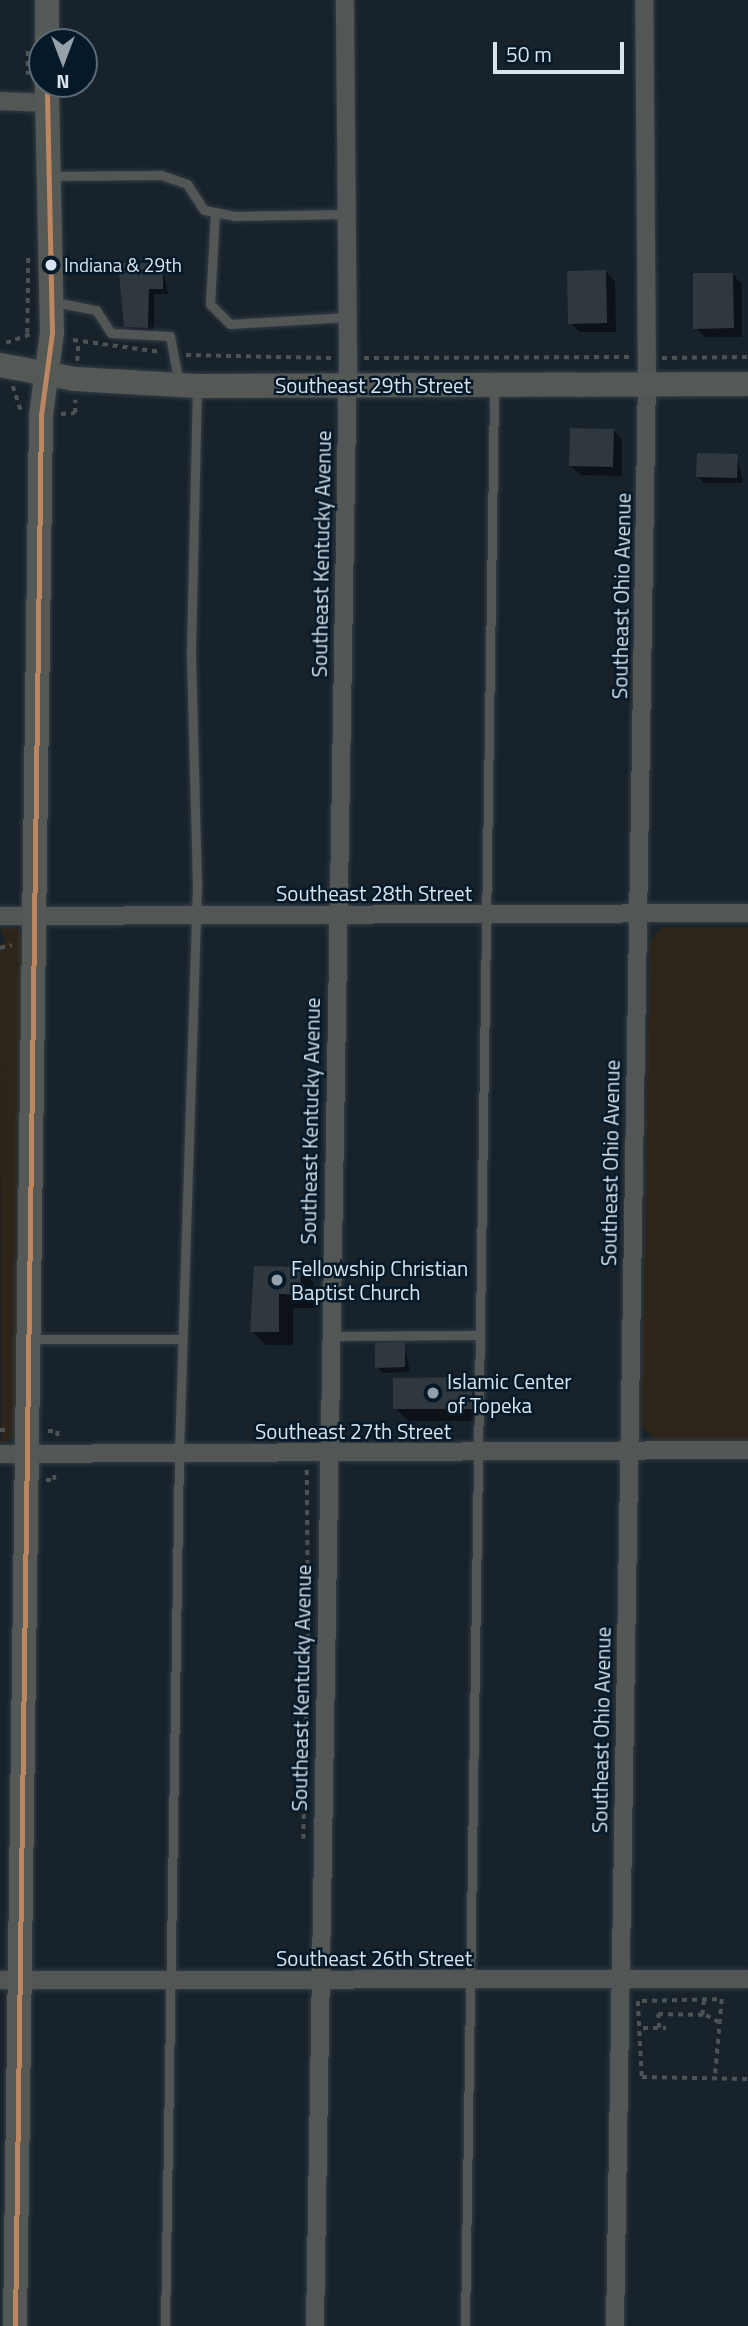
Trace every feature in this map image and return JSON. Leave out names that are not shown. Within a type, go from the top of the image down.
[{"type":"street","points":[[47,0],[47,28]]},
{"type":"street","name":"Southeast Kentucky Avenue","points":[[315,2326],[336,916],[345,385],[348,358],[345,0]]},
{"type":"street","name":"Southeast Ohio Avenue","points":[[615,2326],[648,385],[644,0]]},
{"type":"street","points":[[0,101],[28,96]]},
{"type":"street","points":[[15,2326],[10,1980],[31,1454],[31,1339],[17,916],[51,333],[46,177],[47,98]]},
{"type":"street","name":"Southeast 29th Street","points":[[0,365],[47,374],[188,386],[748,384]]},
{"type":"street","name":"Southeast 28th Street","points":[[17,916],[748,914]]},
{"type":"street","name":"Southeast 27th Street","points":[[0,1454],[474,1454],[748,1450]]},
{"type":"street","name":"Southeast 26th Street","points":[[10,1980],[171,1982],[748,1979]]},
{"type":"lane","points":[[46,177],[162,175],[187,184],[204,210],[347,214]]},
{"type":"lane","points":[[215,212],[210,304],[230,324],[348,317]]},
{"type":"lane","points":[[51,302],[96,310],[111,334],[170,336],[173,353],[188,386],[194,916],[179,1453],[165,2326]]},
{"type":"lane","points":[[465,2326],[474,1454],[491,916],[494,385]]},
{"type":"lane","points":[[330,1336],[478,1335]]},
{"type":"lane","points":[[31,1339],[182,1339]]},
{"type":"path","points":[[0,343],[51,333],[65,333],[78,345],[173,353],[348,358],[748,357]]},
{"type":"path","points":[[0,948],[12,948],[17,916]]},
{"type":"path","points":[[0,1430],[6,1430]]},
{"type":"path","points":[[307,1454],[308,1594]]},
{"type":"path","points":[[303,1839],[308,1607]]},
{"type":"path","points":[[620,2001],[722,1999],[722,2024],[715,2078]]},
{"type":"path","points":[[702,2015],[704,2000]]},
{"type":"path","points":[[642,2001],[642,2077],[748,2079]]},
{"type":"path","points":[[659,2028],[658,2014],[702,2015],[722,2024]]},
{"type":"path","points":[[620,2026],[666,2028]]},
{"type":"shaded area","points":[[662,927],[748,927],[748,1440],[654,1440],[640,1425],[650,940]]},
{"type":"shaded area","points":[[0,928],[17,928],[26,940],[18,1435],[1,1445],[0,944],[6,943]]},
{"type":"building","points":[[118,263],[163,263],[163,289],[149,289],[148,328],[124,327]]},
{"type":"building","points":[[606,270],[607,323],[568,324],[567,271]]},
{"type":"building","points":[[693,273],[733,273],[734,328],[693,329]]},
{"type":"building","points":[[570,428],[614,429],[613,467],[569,466]]},
{"type":"building","points":[[697,453],[738,454],[737,478],[696,477]]},
{"type":"building","points":[[254,1266],[301,1267],[300,1295],[279,1294],[279,1332],[250,1332]]},
{"type":"building","points":[[405,1342],[405,1367],[375,1368],[375,1343]]},
{"type":"building","name":"Islamic Center of Topeka","points":[[472,1377],[472,1409],[393,1409],[393,1378]]},
{"type":"transit line","points":[[15,2326],[41,415],[52,333],[47,98]]},
{"type":"place","name":"Indiana & 29th","points":[[51,265]]},
{"type":"place","name":"Fellowship Christian Baptist Church","points":[[277,1280]]},
{"type":"place","name":"Islamic Center of Topeka","points":[[433,1393]]}]
